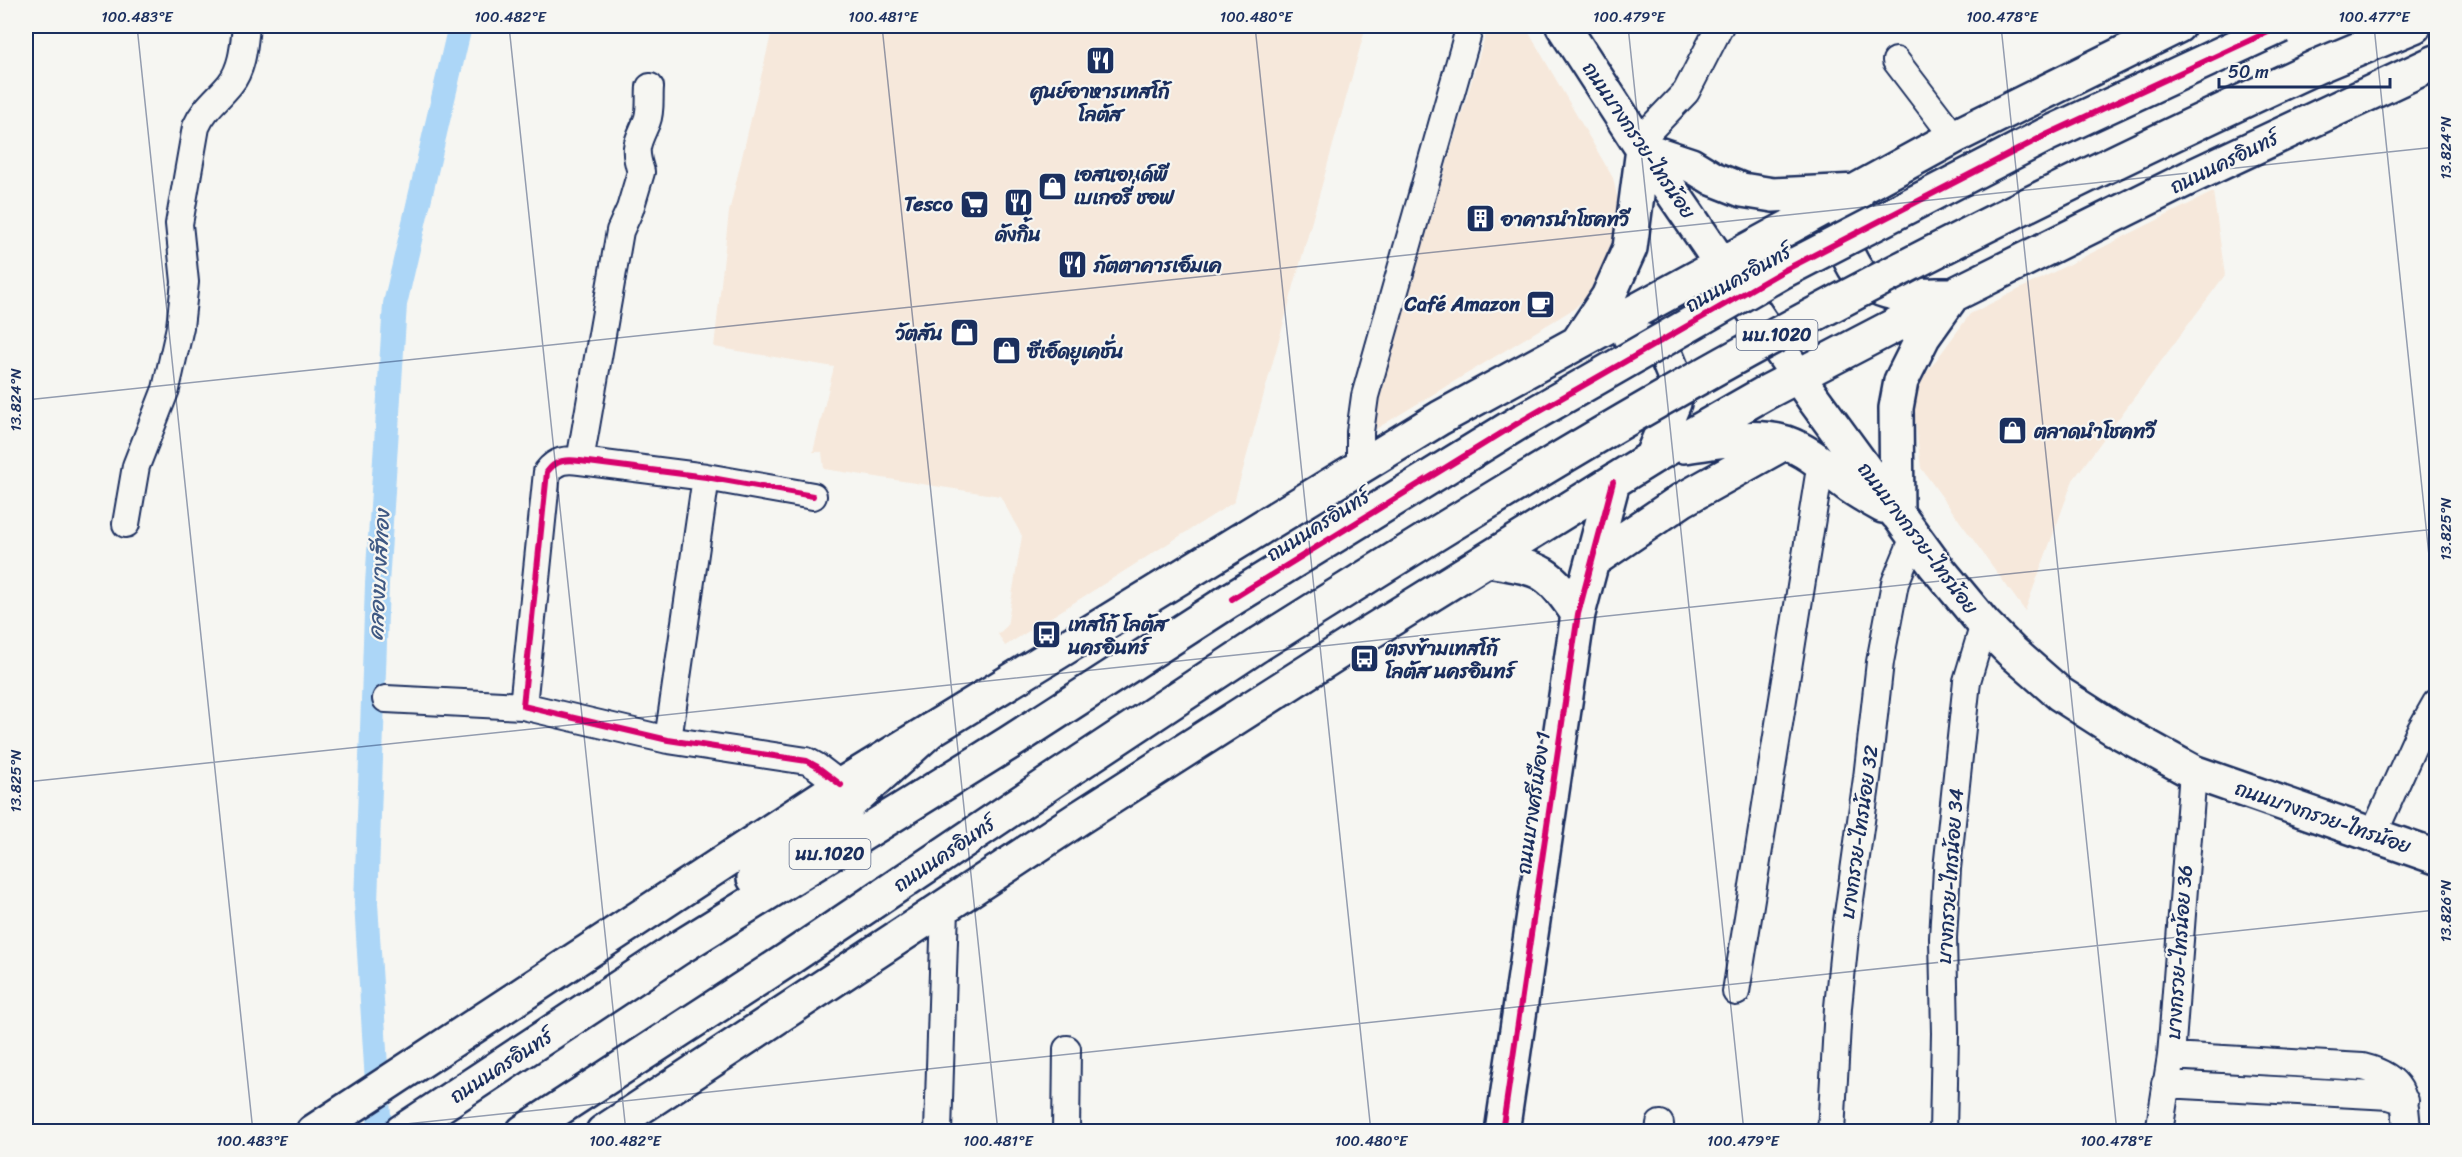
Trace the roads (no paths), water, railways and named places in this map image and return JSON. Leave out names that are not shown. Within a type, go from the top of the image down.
[{"type":"main road","name":"ถนนบางกรวย-ไทรน้อย","points":[[1563,26],[1641,146],[1798,377],[1906,525],[1984,624],[2060,694],[2113,728],[2193,772],[2436,857]]},
{"type":"main road","name":"ถนนนครอินทร์","points":[[313,1131],[841,786],[1440,418],[1954,137],[2178,26]]},
{"type":"main road","name":"ถนนนครอินทร์","points":[[401,1131],[679,948],[999,749],[1232,599],[1518,423],[1783,271],[2046,135],[2281,26]]},
{"type":"main road","name":"ถนนนครอินทร์","points":[[523,1131],[784,962],[1258,645],[1431,536],[1658,401],[1826,309],[2096,171],[2318,66],[2414,26]]},
{"type":"main road","name":"ถนนนครอินทร์","points":[[611,1129],[1079,819],[1356,640],[1661,452],[1953,295],[2202,172],[2436,62]]},
{"type":"main road","points":[[1575,345],[1608,297],[1630,248],[1641,146],[1714,179],[1751,192],[1773,195],[1858,191],[1844,232],[1846,252],[1856,272],[1870,285],[1890,293],[1953,295]]},
{"type":"main road","points":[[1906,525],[1896,408],[1901,381],[1923,337],[1953,295]]},
{"type":"main road","points":[[1575,345],[1630,337],[1654,342],[1667,358],[1676,380],[1674,403],[1661,452],[1739,440],[1765,439],[1784,442],[1821,462],[1852,488],[1906,525]]},
{"type":"main road","points":[[1594,559],[1682,500],[1784,442]]},
{"type":"main road","name":"ถนนบางศรีเมือง 1","points":[[1502,1131],[1578,614],[1613,482]]},
{"type":"main road","points":[[1488,560],[1523,566],[1540,571],[1552,578],[1578,614]]},
{"type":"main road","points":[[679,948],[695,923],[722,900],[820,830],[931,730]]},
{"type":"street","points":[[126,524],[136,466],[166,389],[180,327],[185,282],[179,224],[196,127],[202,112],[232,82],[242,58],[246,26]]},
{"type":"street","points":[[1360,467],[1360,432],[1365,396],[1470,26]]},
{"type":"street","points":[[1641,146],[1686,92],[1720,26]]},
{"type":"street","points":[[1896,61],[1954,137]]},
{"type":"street","points":[[580,461],[620,231],[630,209],[641,172],[635,160],[640,132],[647,121],[650,87]]},
{"type":"street","points":[[523,706],[547,472],[557,462],[567,459],[706,477],[813,496]]},
{"type":"street","points":[[1736,993],[1821,462]]},
{"type":"street","points":[[668,740],[706,477]]},
{"type":"street","name":"บางกรวย-ไทรน้อย 32","points":[[1831,1131],[1838,1006],[1846,928],[1867,778],[1880,662],[1906,525]]},
{"type":"street","name":"บางกรวย-ไทรน้อย 34","points":[[1943,1131],[1945,1034],[1943,938],[1947,869],[1967,681],[1984,624]]},
{"type":"street","points":[[386,699],[523,706],[668,740],[807,761],[841,786]]},
{"type":"street","points":[[2373,835],[2419,733],[2436,703]]},
{"type":"street","name":"บางกรวย-ไทรน้อย 36","points":[[2159,1131],[2171,1056],[2193,772]]},
{"type":"street","points":[[938,1131],[945,908]]},
{"type":"street","points":[[1066,1131],[1067,1049]]},
{"type":"street","points":[[2171,1056],[2363,1067],[2382,1072],[2394,1082],[2405,1101],[2407,1131]]},
{"type":"street","points":[[2165,1084],[2380,1095],[2405,1101]]},
{"type":"waterway","name":"คลองบางสีทอง","points":[[380,1132],[366,903],[377,584],[395,304],[460,26]]},
{"type":"place","name":"ศูนย์อาหารเทสโก้ โลตัส","points":[[1100,61]]},
{"type":"place","name":"เอสแอนด์พี เบเกอรี่ ชอฟ","points":[[1053,186]]},
{"type":"place","name":"ดังกิ้น","points":[[1018,203]]},
{"type":"place","name":"Tesco","points":[[974,204]]},
{"type":"place","name":"อาคารนำโชคทวี","points":[[1480,219]]},
{"type":"place","name":"ภัตตาคารเอ็มเค","points":[[1073,265]]},
{"type":"place","name":"Café Amazon","points":[[1541,304]]},
{"type":"place","name":"วัตสัน","points":[[964,333]]},
{"type":"place","name":"ซีเอ็ดยูเคชั่น","points":[[1006,351]]},
{"type":"place","name":"ตลาดนำโชคทวี","points":[[2013,431]]},
{"type":"place","name":"เทสโก้ โลตัส นครอินทร์","points":[[1047,635]]},
{"type":"place","name":"ตรงข้ามเทสโก้ โลตัส นครอินทร์","points":[[1364,659]]}]
